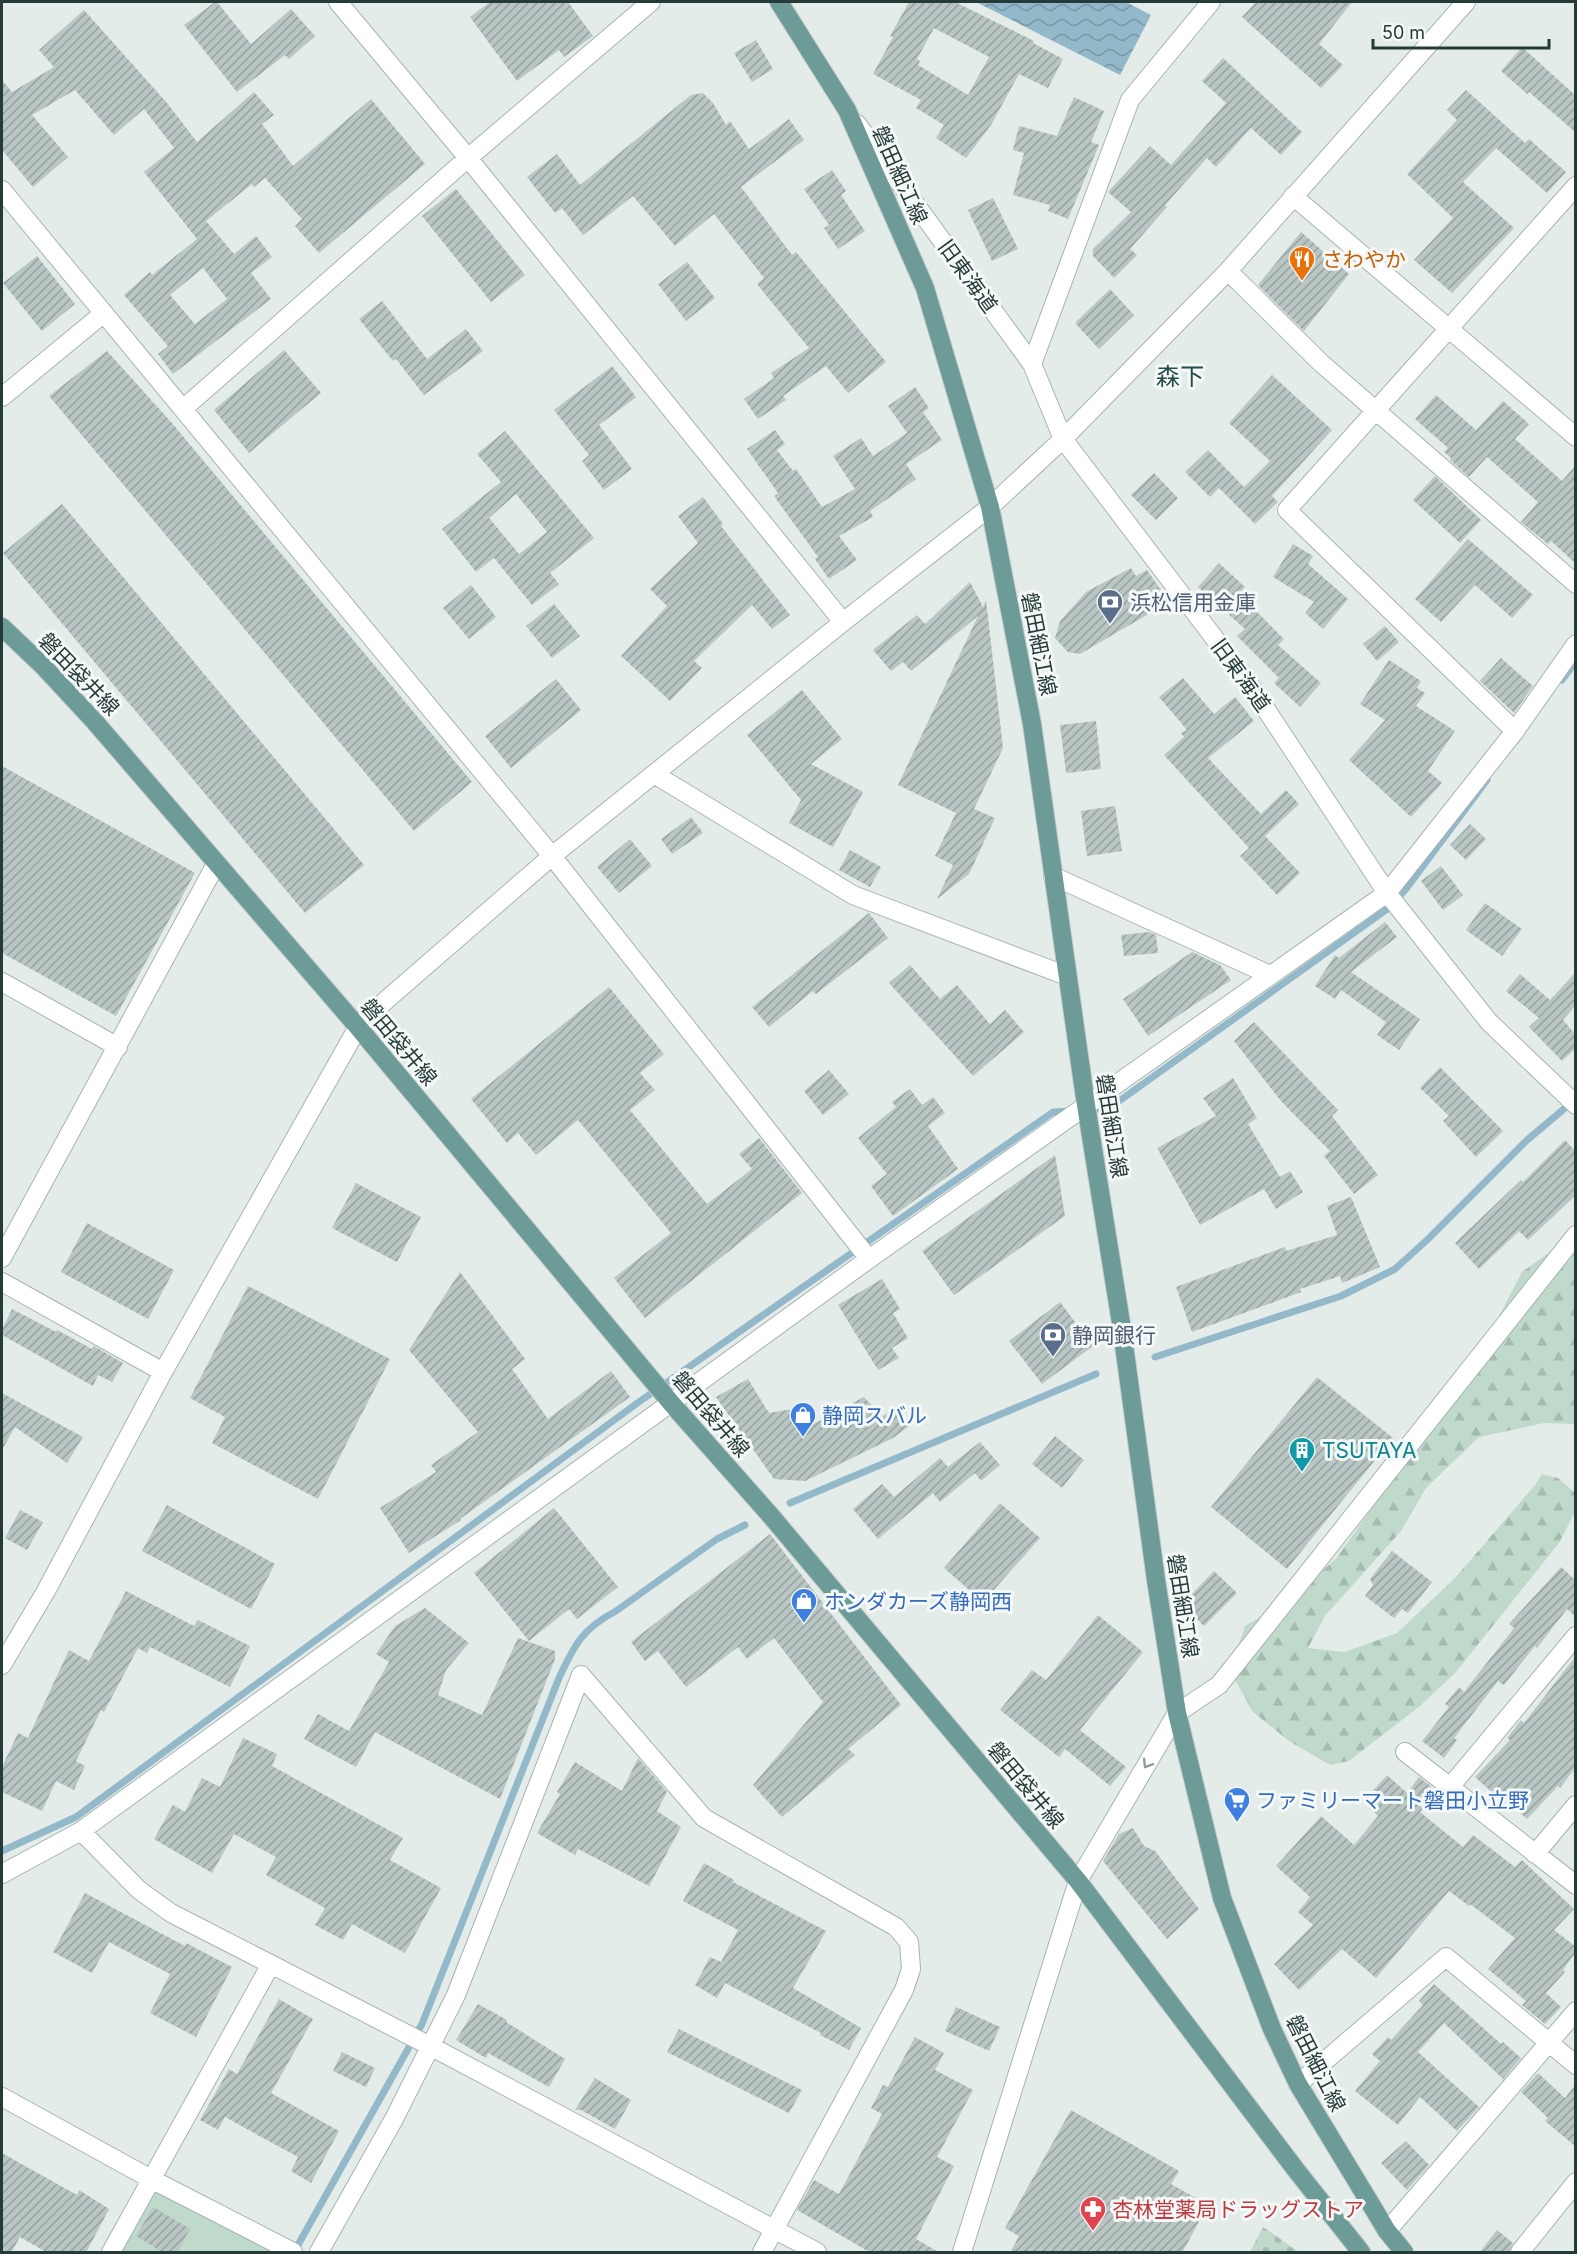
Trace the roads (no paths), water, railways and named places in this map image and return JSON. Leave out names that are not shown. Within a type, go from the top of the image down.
[{"type":"main road","name":"磐田細江線","points":[[779,2],[847,110],[925,288],[990,507],[1032,724],[1067,976],[1121,1323],[1156,1580],[1177,1713],[1222,1898],[1272,2029],[1298,2084],[1387,2231],[1404,2253]]},
{"type":"main road","name":"磐田袋井線","points":[[2,627],[43,666],[95,722],[358,1027],[672,1404],[771,1516],[1078,1881],[1361,2253]]},
{"type":"street","points":[[338,2],[468,158],[843,622]]},
{"type":"street","points":[[183,409],[468,158],[651,2]]},
{"type":"street","points":[[1032,364],[1130,100],[1211,2]]},
{"type":"street","points":[[2,1665],[46,1590],[163,1372],[358,1027],[552,856],[990,507],[1063,439],[1228,271],[1466,2]]},
{"type":"street","name":"旧東海道","points":[[847,110],[1032,364],[1063,439],[1250,685],[1387,892],[1490,1022],[1571,1093]]},
{"type":"street","points":[[1515,731],[1287,510],[1575,186]]},
{"type":"street","points":[[2,190],[552,856],[869,1259]]},
{"type":"street","points":[[1293,196],[1575,437]]},
{"type":"street","points":[[1228,271],[1321,363],[1575,584]]},
{"type":"street","points":[[2,397],[104,313]]},
{"type":"street","points":[[2,1874],[81,1831],[869,1259],[1387,892],[1515,731],[1575,644]]},
{"type":"street","points":[[654,774],[853,895],[1067,976]]},
{"type":"street","points":[[2,1258],[216,864]]},
{"type":"street","points":[[1053,876],[1270,975]]},
{"type":"street","points":[[2,982],[118,1047]]},
{"type":"street","points":[[962,2253],[1078,1881],[1177,1713],[1219,1685],[1575,1235]]},
{"type":"street","points":[[2,1282],[163,1372]]},
{"type":"street","points":[[1450,1787],[1575,1636]]},
{"type":"street","points":[[319,2253],[432,2047],[456,1995],[581,1675],[704,1818],[896,1927],[909,1942],[911,1969],[904,1990],[762,2253]]},
{"type":"street","points":[[1405,1752],[1575,1885]]},
{"type":"street","points":[[1535,1854],[1575,1805]]},
{"type":"street","points":[[81,1831],[139,1890],[171,1913],[432,2047],[817,2253]]},
{"type":"street","points":[[1298,2084],[1446,1957],[1575,2065]]},
{"type":"street","points":[[111,2253],[271,1964]]},
{"type":"street","points":[[1387,2231],[1575,2011]]},
{"type":"street","points":[[2,2097],[151,2179],[293,2253]]},
{"type":"street","points":[[1520,2253],[1575,2182]]},
{"type":"water","points":[[976,2],[1126,2],[1151,15],[1120,75]]},
{"type":"waterway","points":[[1562,680],[1576,661]]},
{"type":"waterway","points":[[1089,1110],[1108,1109],[1386,910],[1406,889],[1487,780]]},
{"type":"waterway","points":[[1155,1357],[1341,1296],[1395,1269],[1526,1141],[1571,1103]]},
{"type":"waterway","points":[[2,1851],[76,1817],[636,1404],[1053,1112],[1072,1111]]},
{"type":"waterway","points":[[790,1503],[1096,1374]]},
{"type":"waterway","points":[[294,2252],[422,2024],[559,1678],[575,1647],[595,1624],[717,1539],[745,1525]]},
{"type":"place","name":"さわやか","points":[[1302,282]]},
{"type":"place","name":"浜松信用金庫","points":[[1110,625]]},
{"type":"place","name":"静岡銀行","points":[[1053,1358]]},
{"type":"place","name":"静岡スバル","points":[[803,1438]]},
{"type":"place","name":"TSUTAYA","points":[[1302,1473]]},
{"type":"place","name":"ホンダカーズ静岡西","points":[[804,1624]]},
{"type":"place","name":"ファミリーマート磐田小立野","points":[[1237,1823]]},
{"type":"place","name":"杏林堂薬局ドラッグストア","points":[[1093,2232]]},
{"type":"district","name":"森下","points":[[1180,376]]}]
